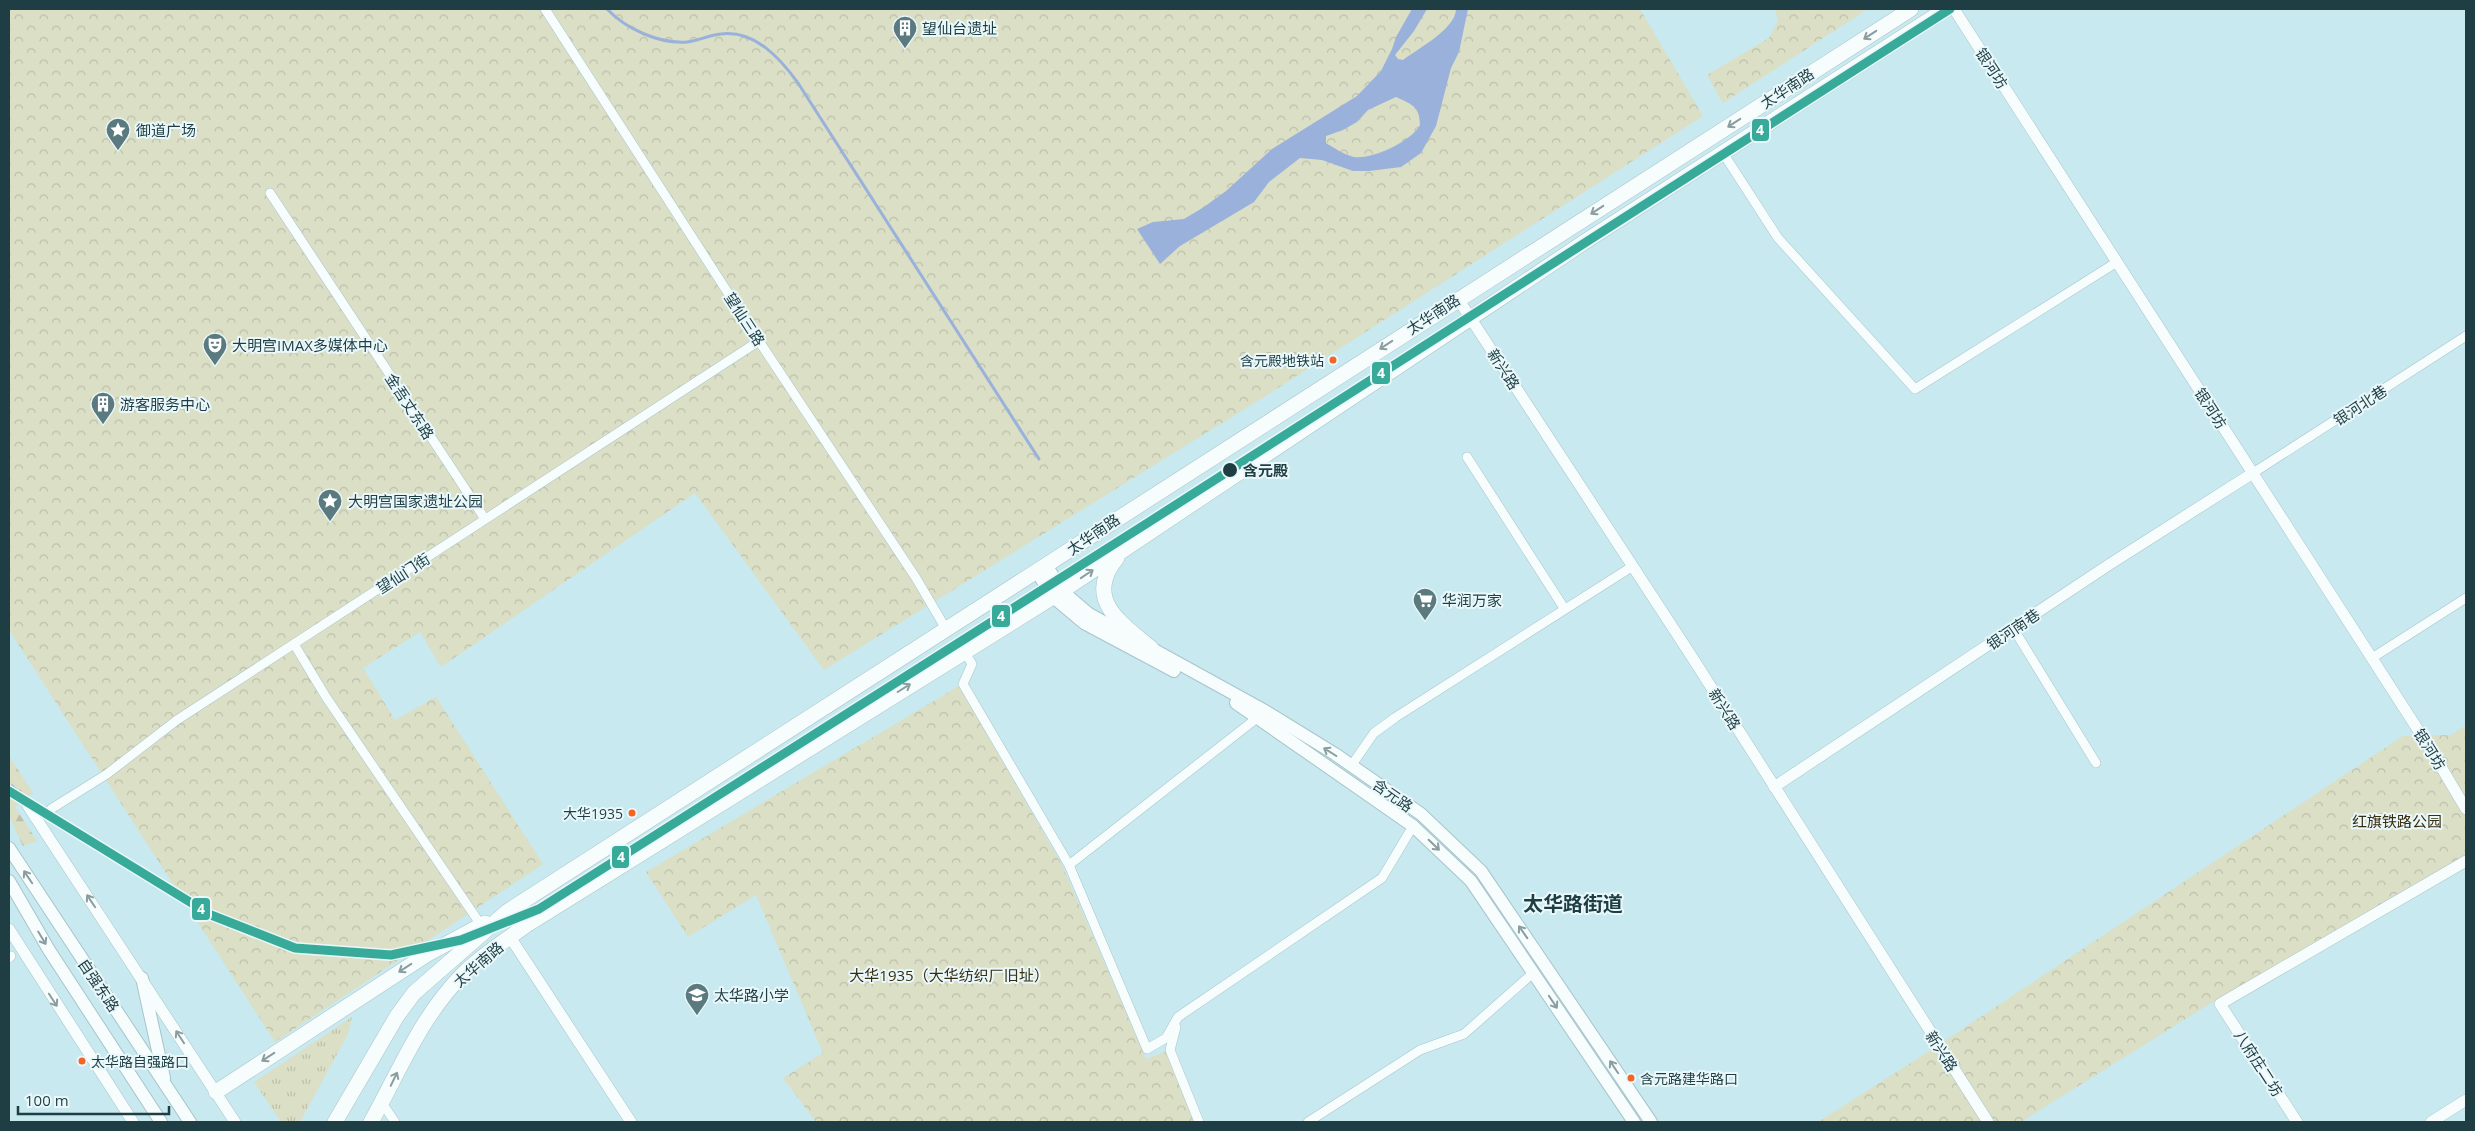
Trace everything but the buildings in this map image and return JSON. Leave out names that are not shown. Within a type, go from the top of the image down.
[{"type":"main road","name":"太华南路","points":[[335,1122],[397,1016],[414,993],[508,911],[1041,569],[1458,298],[1911,9]]},
{"type":"main road","name":"太华南路","points":[[372,1122],[410,1047],[440,1000],[465,972],[510,937],[1057,594],[1586,241],[1946,9]]},
{"type":"main road","points":[[1127,546],[1106,574],[1103,588],[1105,601],[1120,622],[1151,648]]},
{"type":"main road","name":"含元路","points":[[1041,569],[1057,594],[1084,623],[1237,704],[1413,826],[1471,881],[1634,1122]]},
{"type":"main road","name":"含元路","points":[[1057,594],[1089,614],[1265,711],[1421,814],[1481,871],[1651,1122]]},
{"type":"main road","name":"自强东路","points":[[9,848],[190,1122]]},
{"type":"main road","name":"自强东路","points":[[9,881],[50,950],[161,1122]]},
{"type":"main road","points":[[216,1092],[426,955],[508,911]]},
{"type":"main road","points":[[142,978],[165,1085]]},
{"type":"street","name":"望仙三路","points":[[545,9],[759,341],[916,578],[946,629]]},
{"type":"street","name":"银河坊","points":[[1954,9],[2372,658],[2466,809]]},
{"type":"street","points":[[1723,153],[1778,238],[1915,389],[2117,262]]},
{"type":"street","name":"金吾丈东路","points":[[270,193],[485,519]]},
{"type":"street","name":"新兴路","points":[[1458,298],[1633,566],[1988,1122]]},
{"type":"street","name":"银河北巷","points":[[2253,473],[2466,336]]},
{"type":"street","name":"望仙门街","points":[[51,809],[107,774],[177,720],[759,341]]},
{"type":"street","points":[[1467,457],[1564,608]]},
{"type":"street","name":"银河南巷","points":[[1774,787],[2013,628],[2253,473]]},
{"type":"street","points":[[1351,766],[1374,733],[1564,608],[1633,566]]},
{"type":"street","points":[[2372,658],[2466,598]]},
{"type":"street","points":[[2013,628],[2096,763]]},
{"type":"street","points":[[294,644],[326,697],[481,925]]},
{"type":"street","points":[[964,651],[972,664],[963,684],[1069,865],[1147,1049],[1166,1038],[1178,1017],[1382,878],[1413,826]]},
{"type":"street","points":[[1069,865],[1257,718]]},
{"type":"street","points":[[28,806],[235,1122]]},
{"type":"street","name":"八府庄二坊","points":[[2297,1122],[2220,1004],[2466,861]]},
{"type":"street","points":[[9,929],[133,1122]]},
{"type":"street","points":[[510,937],[631,1122]]},
{"type":"street","points":[[1308,1122],[1420,1050],[1464,1034],[1533,972]]},
{"type":"street","points":[[1178,1017],[1170,1050],[1199,1122]]},
{"type":"street","points":[[2431,1122],[2466,1100]]},
{"type":"street","points":[[382,1103],[395,1122]]},
{"type":"green space","name":"大明宫国家遗址公园","points":[[9,9],[1640,9],[1703,116],[1264,397],[824,670],[695,493],[441,667],[420,632],[363,668],[395,720],[436,697],[543,864],[275,1042],[9,630]]},
{"type":"green space","points":[[1775,9],[1868,9],[1723,103],[1707,75],[1769,38],[1778,20]]},
{"type":"green space","name":"大华1935（大华纺织厂旧址）","points":[[959,686],[1062,865],[1146,1059],[1167,1051],[1196,1122],[816,1122],[783,1078],[823,1053],[756,895],[688,937],[646,872]]},
{"type":"green space","name":"红旗铁路公园","points":[[2466,725],[2466,859],[2219,998],[2021,1122],[1818,1122],[1931,1050],[2403,736],[2451,735]]},
{"type":"green space","points":[[9,756],[33,793],[15,807],[37,841],[23,846],[9,816]]},
{"type":"green space","points":[[352,1017],[348,1034],[300,1122],[281,1122],[254,1082]]},
{"type":"water","points":[[1412,9],[1427,9],[1414,31],[1395,55],[1398,59],[1403,60],[1443,31],[1450,24],[1456,9],[1468,9],[1459,52],[1451,68],[1436,126],[1421,153],[1401,167],[1369,171],[1353,171],[1322,160],[1300,158],[1269,182],[1254,202],[1180,246],[1160,264],[1137,229],[1153,222],[1184,219],[1204,207],[1226,191],[1272,149],[1357,96],[1381,71],[1396,37]],"holes":[[[1396,97],[1414,106],[1420,119],[1420,125],[1416,131],[1400,143],[1371,156],[1362,157],[1347,155],[1326,143],[1326,136],[1343,130],[1357,122],[1368,110]]]},
{"type":"waterway","points":[[607,9],[633,29],[654,38],[665,41],[687,42],[721,34],[733,34],[745,36],[756,41],[775,55],[798,83],[1039,459]]},
{"type":"tunnel","points":[[9,787],[28,806]]},
{"type":"transit line","name":"4","points":[[9,791],[211,915],[295,948],[391,955],[461,940],[539,909],[1149,522],[1950,9]]},
{"type":"place","name":"望仙台遗址","points":[[905,49]]},
{"type":"place","name":"御道广场","points":[[118,151]]},
{"type":"place","name":"含元殿地铁站","points":[[1333,360]]},
{"type":"place","name":"大明宫IMAX多媒体中心","points":[[215,366]]},
{"type":"place","name":"游客服务中心","points":[[103,425]]},
{"type":"place","name":"含元殿","points":[[1230,470]]},
{"type":"place","name":"大明宫国家遗址公园","points":[[330,522]]},
{"type":"place","name":"华润万家","points":[[1425,621]]},
{"type":"place","name":"大华1935","points":[[632,813]]},
{"type":"place","name":"太华路小学","points":[[697,1016]]},
{"type":"place","name":"太华路自强路口","points":[[82,1061]]},
{"type":"place","name":"含元路建华路口","points":[[1631,1078]]},
{"type":"district","name":"太华路街道","points":[[1573,903]]}]
